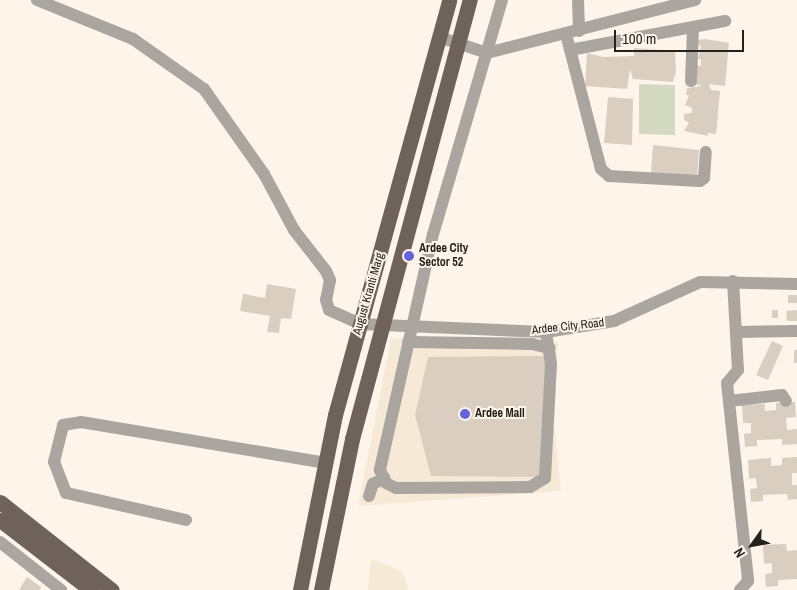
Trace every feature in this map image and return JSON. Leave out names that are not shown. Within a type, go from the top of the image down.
[{"type":"main road","name":"August Kranti Marg","points":[[300,590],[325,463],[360,324],[449,0]]},
{"type":"main road","name":"August Kranti Marg","points":[[321,590],[352,439],[470,0]]},
{"type":"main road","points":[[0,502],[112,590]]},
{"type":"main road","points":[[0,520],[91,590]]},
{"type":"street","name":"Ardee City Road","points":[[37,0],[133,39],[204,89],[240,144],[264,174],[294,230],[326,271],[330,280],[326,300],[329,310],[360,324],[381,327],[546,332],[614,321],[700,282],[733,281],[797,284]]},
{"type":"street","points":[[502,0],[433,234],[380,470],[384,478],[396,488],[530,487],[545,478],[550,348],[546,332]]},
{"type":"street","points":[[578,0],[579,31]]},
{"type":"street","points":[[439,37],[487,52],[579,31],[695,0]]},
{"type":"street","points":[[570,50],[724,21]]},
{"type":"street","points":[[691,81],[693,28]]},
{"type":"street","points":[[566,34],[596,158],[601,169],[610,176],[700,181],[704,178],[706,152]]},
{"type":"street","points":[[733,281],[738,370],[727,383],[748,581],[740,590]]},
{"type":"street","points":[[736,332],[797,331]]},
{"type":"street","points":[[408,342],[532,344],[550,348]]},
{"type":"street","points":[[729,401],[782,395],[786,401]]},
{"type":"street","points":[[186,520],[66,493],[54,462],[63,425],[81,422],[325,463]]},
{"type":"street","points":[[369,496],[373,484],[384,478]]},
{"type":"street","points":[[0,542],[54,588],[64,569]]},
{"type":"shaded area","name":"Ardee Mall","points":[[391,338],[558,342],[554,422],[561,491],[358,506]]},
{"type":"shaded area","points":[[371,559],[402,571],[409,590],[368,590]]},
{"type":"green space","points":[[639,84],[675,85],[675,135],[639,134]]},
{"type":"building","points":[[705,39],[729,43],[725,86],[709,84],[711,90],[720,91],[716,134],[708,133],[708,136],[684,131],[689,123],[684,120],[684,114],[692,113],[692,108],[685,105],[689,95],[686,95],[687,88],[702,86],[693,83],[698,75],[693,74],[694,65],[701,66],[701,59],[698,59],[701,45],[696,46],[697,40]]},
{"type":"building","points":[[634,48],[675,51],[676,72],[673,82],[633,79],[630,69],[627,89],[585,86],[587,53],[603,57],[634,56]]},
{"type":"building","points":[[608,97],[633,99],[632,145],[604,143]]},
{"type":"building","points":[[653,145],[699,150],[697,176],[651,173]]},
{"type":"building","points":[[267,284],[296,289],[291,319],[281,318],[279,333],[267,332],[270,316],[240,311],[243,294],[265,298]]},
{"type":"building","points":[[788,295],[797,295],[797,303],[788,303]]},
{"type":"building","points":[[772,310],[778,310],[778,318],[772,318]]},
{"type":"building","points":[[797,310],[797,321],[787,321],[786,311]]},
{"type":"building","points":[[772,341],[783,346],[768,380],[756,375]]},
{"type":"building","points":[[794,350],[797,350],[797,363],[794,363]]},
{"type":"building","points":[[545,356],[544,477],[431,476],[415,415],[428,357]]},
{"type":"building","points":[[795,402],[796,417],[786,418],[787,430],[797,429],[797,444],[782,445],[782,439],[757,440],[757,446],[745,447],[744,434],[751,433],[751,423],[743,423],[742,405],[765,404],[765,411],[776,410],[776,403]]},
{"type":"building","points":[[797,457],[797,473],[792,473],[792,485],[797,485],[797,499],[788,500],[787,494],[763,495],[763,501],[751,502],[750,489],[757,488],[756,478],[749,479],[748,460],[771,458],[771,466],[782,465],[782,458]]},
{"type":"building","points":[[786,544],[787,551],[797,550],[797,579],[778,580],[778,586],[766,587],[765,574],[772,573],[772,563],[764,564],[763,545]]},
{"type":"building","points":[[27,577],[41,587],[40,590],[19,590]]},
{"type":"place","name":"Ardee City Sector 52","points":[[409,256]]},
{"type":"place","name":"Ardee Mall","points":[[465,414]]}]
